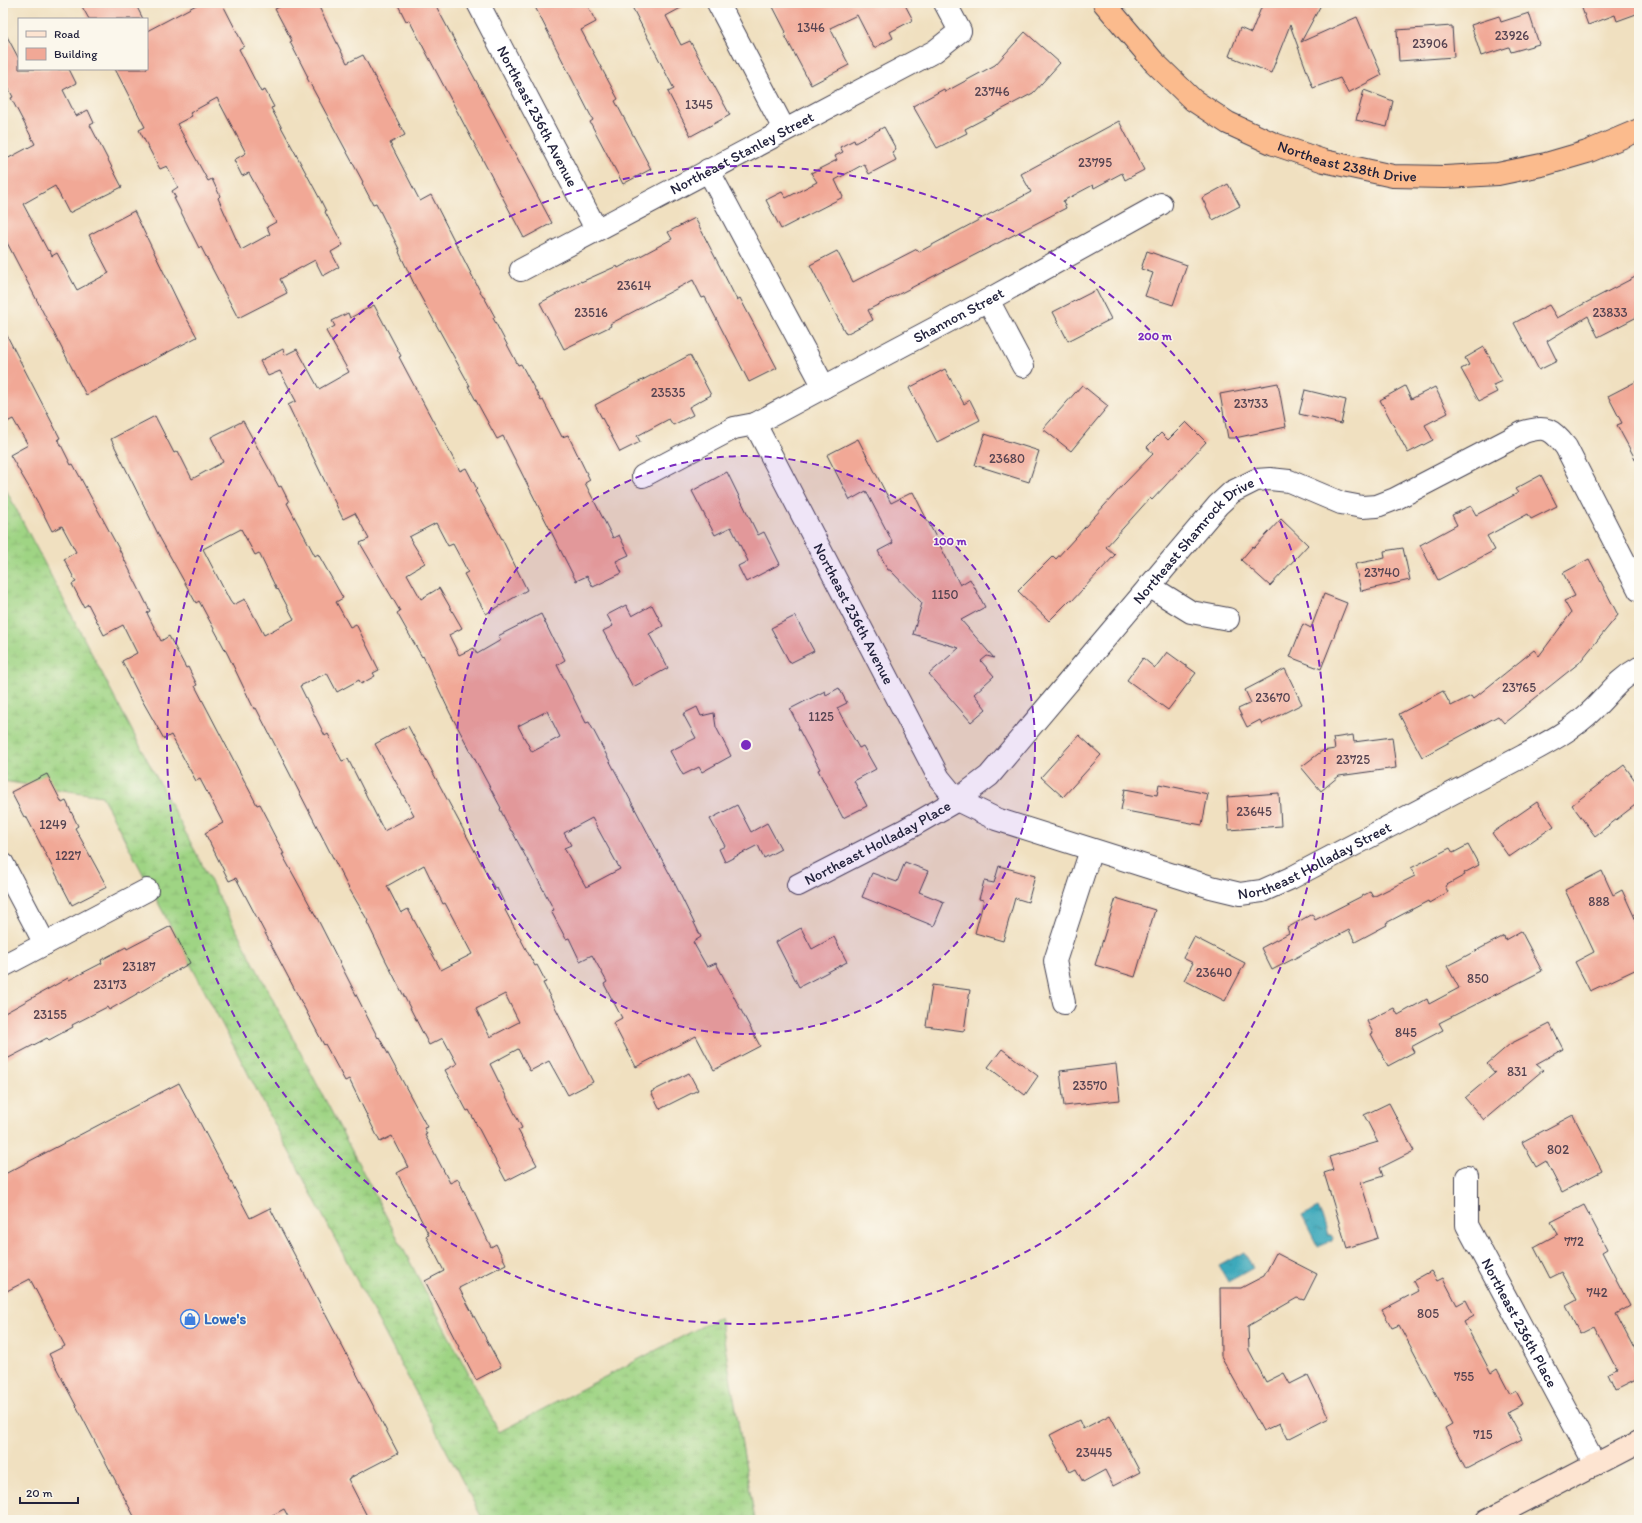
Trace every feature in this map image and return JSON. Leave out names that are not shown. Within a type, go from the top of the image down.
[{"type":"highway","name":"Northeast 238th Drive","points":[[1104,3],[1154,62],[1193,100],[1228,123],[1274,144],[1324,161],[1392,176],[1445,177],[1498,174],[1546,164],[1587,152],[1639,130]]},
{"type":"main road","points":[[1487,1520],[1639,1441]]},
{"type":"street","name":"Northeast 236th Avenue","points":[[478,3],[596,229]]},
{"type":"street","points":[[718,3],[784,129]]},
{"type":"street","name":"Northeast Stanley Street","points":[[521,270],[784,129],[935,51],[960,30],[945,3]]},
{"type":"street","points":[[708,170],[824,387]]},
{"type":"street","name":"Shannon Street","points":[[643,476],[734,428],[755,424],[988,300],[1161,204]]},
{"type":"street","points":[[988,300],[1023,366]]},
{"type":"street","name":"Northeast 236th Avenue","points":[[755,424],[938,778],[957,800]]},
{"type":"street","name":"Northeast Shamrock Drive","points":[[957,800],[989,776],[1218,505],[1232,492],[1256,480],[1270,479],[1289,481],[1341,503],[1362,508],[1377,506],[1394,499],[1524,432],[1535,428],[1546,428],[1558,436],[1566,447],[1639,590]]},
{"type":"street","points":[[1149,586],[1191,612],[1228,619]]},
{"type":"street","name":"Northeast Holladay Street","points":[[957,800],[996,819],[1212,887],[1240,894],[1262,891],[1291,878],[1559,736],[1586,716],[1613,686],[1628,674],[1639,668]]},
{"type":"street","name":"Northeast Holladay Place","points":[[798,885],[905,830],[957,800]]},
{"type":"street","points":[[1064,1003],[1055,961],[1091,850]]},
{"type":"street","points":[[3,864],[44,944]]},
{"type":"street","points":[[3,966],[147,890]]},
{"type":"street","name":"Northeast 236th Place","points":[[1467,1177],[1467,1224],[1595,1464]]},
{"type":"green space","points":[[3,484],[499,1432],[720,1317],[755,1520],[483,1520],[102,796],[3,781]]},
{"type":"water","points":[[1318,1208],[1328,1235],[1331,1235],[1333,1238],[1332,1241],[1318,1247],[1302,1216]]},
{"type":"water","points":[[1244,1252],[1253,1268],[1228,1282],[1219,1266]]},
{"type":"building","points":[[80,3],[135,3],[142,18],[88,18]]},
{"type":"building","points":[[200,3],[222,3],[244,46],[239,49],[261,92],[265,90],[274,107],[271,108],[343,245],[331,252],[339,267],[323,276],[315,260],[280,279],[287,293],[238,318],[201,247],[199,248],[174,198],[176,198],[172,191],[178,187],[167,166],[160,169],[139,130],[145,127],[116,70],[148,70],[148,30]],"holes":[[[217,98],[246,153],[234,160],[242,176],[249,173],[276,222],[267,227],[270,234],[241,250],[218,198],[220,196],[212,179],[208,181],[177,124],[192,116],[190,113]]]},
{"type":"building","points":[[288,3],[317,3],[347,63],[363,55],[405,135],[390,143],[420,201],[431,195],[483,297],[495,317],[493,318],[518,365],[521,364],[541,401],[543,400],[562,437],[568,435],[590,480],[585,483],[613,538],[619,535],[629,555],[616,561],[622,573],[593,587],[587,576],[576,581],[503,436],[497,439],[468,386],[470,386],[417,290],[399,252],[400,251],[376,203],[373,204],[362,183],[363,182],[307,78],[308,77],[290,42],[292,41],[275,9]]},
{"type":"building","points":[[397,3],[441,3],[436,6],[552,223],[524,238],[409,20],[406,21]]},
{"type":"building","points":[[533,3],[586,3],[596,22],[581,30],[618,99],[615,101],[651,169],[623,184],[590,122],[593,120]]},
{"type":"building","points":[[630,3],[690,3],[666,16],[681,45],[690,41],[730,115],[691,136],[668,92],[674,89]]},
{"type":"building","points":[[771,3],[904,3],[913,20],[890,32],[893,38],[874,48],[857,15],[830,28],[849,65],[811,85],[784,34],[786,32]]},
{"type":"building","points":[[1263,3],[1322,3],[1301,42],[1357,17],[1382,75],[1348,93],[1340,78],[1313,88],[1290,25],[1271,73],[1229,56],[1240,28],[1251,33]]},
{"type":"building","points":[[1580,3],[1639,3],[1639,13],[1617,21],[1615,15],[1588,25]]},
{"type":"building","points":[[1529,13],[1539,44],[1511,52],[1509,47],[1481,56],[1471,25],[1499,16],[1501,22]]},
{"type":"building","points":[[1452,26],[1454,57],[1399,61],[1397,30]]},
{"type":"building","points":[[3,29],[18,57],[18,70],[70,70],[76,83],[63,90],[76,116],[88,110],[94,123],[90,125],[122,187],[69,213],[55,186],[23,204],[48,251],[49,250],[52,256],[57,253],[77,290],[109,273],[89,235],[134,211],[182,310],[197,337],[86,395],[3,235],[3,161],[35,144],[11,98],[13,97],[3,78]]},
{"type":"building","points":[[1025,32],[1060,63],[1033,93],[965,129],[967,133],[937,148],[913,106],[944,89],[945,92],[995,65]]},
{"type":"building","points":[[1364,90],[1393,101],[1387,127],[1356,120]]},
{"type":"building","points":[[1119,121],[1144,170],[1125,180],[1122,173],[1094,188],[1093,185],[1063,201],[1066,208],[868,310],[873,320],[846,334],[810,265],[837,251],[853,282],[917,249],[919,252],[1031,192],[1021,174]]},
{"type":"building","points":[[884,127],[896,149],[892,152],[896,160],[869,174],[864,164],[835,180],[843,197],[781,229],[766,200],[782,192],[786,198],[817,182],[811,173],[837,160],[835,156],[843,152],[840,147],[854,140],[855,143]]},
{"type":"building","points":[[1228,184],[1240,206],[1213,220],[1202,198]]},
{"type":"building","points":[[695,218],[737,300],[740,298],[777,368],[749,382],[705,297],[702,298],[693,280],[610,324],[611,326],[564,349],[540,303],[581,281],[617,266],[618,268],[672,239],[668,232]]},
{"type":"building","points":[[1147,251],[1187,265],[1173,305],[1145,296],[1153,273],[1141,269]]},
{"type":"building","points":[[1639,275],[1639,316],[1598,337],[1588,316],[1547,341],[1557,361],[1539,370],[1514,323],[1549,305],[1557,318]]},
{"type":"building","points":[[1096,290],[1111,319],[1068,341],[1053,312]]},
{"type":"building","points":[[374,305],[401,356],[399,357],[460,471],[466,468],[477,489],[475,491],[502,539],[527,590],[486,614],[464,574],[468,572],[453,544],[448,546],[436,523],[409,537],[425,563],[407,574],[421,599],[439,588],[462,628],[449,635],[459,655],[474,648],[477,654],[501,640],[498,636],[541,614],[565,660],[557,665],[586,723],[589,722],[676,886],[701,937],[693,942],[707,967],[716,963],[760,1046],[714,1070],[696,1036],[636,1067],[613,1023],[622,1018],[604,984],[607,982],[592,955],[580,961],[569,938],[566,939],[551,911],[554,910],[450,713],[423,656],[422,657],[397,613],[400,611],[360,543],[369,539],[355,513],[343,519],[288,405],[296,401],[280,371],[268,376],[260,361],[283,349],[285,355],[297,349],[319,389],[349,372],[326,331],[335,326],[332,321],[348,313],[350,318]],"holes":[[[547,711],[560,737],[532,752],[518,726]],[[592,818],[620,869],[586,887],[564,848],[571,845],[564,833]]]},
{"type":"building","points":[[3,328],[60,438],[58,439],[71,465],[73,464],[119,549],[150,611],[147,613],[161,641],[169,636],[186,668],[188,667],[197,685],[195,686],[257,805],[260,804],[270,823],[268,823],[284,854],[282,854],[317,918],[378,1038],[379,1037],[427,1127],[424,1128],[427,1134],[425,1135],[450,1183],[458,1179],[491,1247],[496,1244],[506,1264],[459,1288],[501,1367],[476,1380],[425,1281],[444,1271],[426,1236],[429,1235],[397,1173],[408,1167],[392,1136],[380,1142],[349,1079],[345,1081],[325,1044],[324,1045],[236,878],[229,881],[205,833],[223,823],[200,779],[196,781],[171,735],[164,739],[138,693],[122,661],[137,653],[123,625],[104,635],[88,604],[84,607],[72,584],[76,582],[64,559],[76,552],[62,526],[52,531],[37,501],[10,455],[28,445],[13,419],[3,424]]},
{"type":"building","points":[[1484,347],[1502,381],[1493,385],[1497,392],[1479,401],[1461,369],[1469,365],[1465,358]]},
{"type":"building","points":[[690,355],[711,395],[689,407],[693,415],[673,425],[669,419],[637,436],[640,442],[620,452],[595,405]]},
{"type":"building","points":[[945,369],[964,404],[970,400],[980,420],[937,442],[909,388]]},
{"type":"building","points":[[1639,380],[1639,466],[1617,425],[1622,423],[1608,396]]},
{"type":"building","points":[[1278,383],[1286,427],[1235,438],[1228,438],[1220,394]]},
{"type":"building","points":[[1082,385],[1108,406],[1071,451],[1043,429]]},
{"type":"building","points":[[1405,386],[1411,399],[1435,387],[1448,413],[1425,425],[1433,440],[1408,453],[1380,400]]},
{"type":"building","points":[[1305,390],[1346,400],[1341,424],[1299,414]]},
{"type":"building","points":[[155,416],[174,453],[178,451],[192,479],[223,462],[211,437],[243,421],[279,487],[281,486],[289,502],[287,503],[315,556],[318,554],[343,598],[336,602],[350,627],[356,624],[379,670],[373,673],[375,676],[361,684],[359,680],[337,692],[327,673],[300,686],[325,736],[328,734],[342,761],[348,759],[384,831],[414,815],[375,744],[408,726],[495,889],[497,888],[507,909],[505,910],[535,966],[537,965],[546,982],[543,983],[593,1082],[568,1095],[549,1061],[530,1071],[518,1049],[490,1064],[522,1128],[518,1130],[537,1165],[506,1181],[469,1110],[467,1111],[445,1070],[457,1064],[443,1038],[429,1045],[385,959],[367,922],[368,921],[347,885],[256,708],[254,709],[228,655],[199,601],[196,603],[160,538],[111,439]],"holes":[[[241,529],[255,555],[259,553],[277,590],[278,589],[294,619],[264,635],[245,599],[233,605],[230,601],[203,549]],[[424,865],[443,904],[445,903],[472,954],[441,970],[408,909],[401,913],[387,886]],[[505,994],[519,1022],[490,1037],[476,1009]]]},
{"type":"building","points":[[1186,422],[1206,442],[1152,500],[1150,498],[1106,547],[1115,555],[1072,601],[1070,600],[1049,621],[1018,591],[1053,556],[1056,559],[1153,454],[1147,447],[1161,433],[1168,440]]},
{"type":"building","points":[[985,434],[1039,451],[1029,482],[975,465]]},
{"type":"building","points":[[858,439],[891,503],[913,492],[960,585],[970,579],[985,607],[961,620],[994,658],[987,656],[981,661],[994,676],[974,694],[986,709],[971,722],[929,674],[959,648],[913,634],[922,603],[890,570],[888,570],[878,551],[893,543],[866,491],[850,500],[827,455]]},
{"type":"building","points":[[727,472],[758,535],[764,532],[780,564],[746,582],[738,566],[748,561],[731,527],[715,535],[692,491]]},
{"type":"building","points":[[1541,475],[1557,506],[1531,519],[1528,514],[1487,536],[1495,550],[1438,580],[1420,545],[1457,525],[1452,515],[1471,506],[1476,515],[1518,493],[1515,489]]},
{"type":"building","points":[[1281,519],[1308,545],[1270,586],[1241,560]]},
{"type":"building","points":[[1403,548],[1410,580],[1361,591],[1355,564],[1385,558],[1384,551]]},
{"type":"building","points":[[1589,559],[1618,615],[1579,663],[1504,723],[1498,716],[1422,757],[1399,714],[1443,691],[1451,706],[1471,696],[1473,699],[1534,650],[1539,656],[1571,613],[1564,601],[1575,596],[1563,573]]},
{"type":"building","points":[[1324,594],[1347,603],[1321,669],[1290,657],[1303,624],[1311,628]]},
{"type":"building","points":[[626,605],[632,616],[652,605],[663,626],[649,634],[668,668],[633,687],[603,631],[613,626],[607,615]]},
{"type":"building","points":[[795,616],[814,651],[790,663],[771,628]]},
{"type":"building","points":[[1167,652],[1196,673],[1168,710],[1127,680],[1143,658],[1155,668]]},
{"type":"building","points":[[1285,669],[1302,704],[1262,724],[1260,720],[1247,727],[1238,709],[1251,703],[1245,690]]},
{"type":"building","points":[[839,688],[847,703],[837,708],[859,748],[863,746],[876,769],[854,781],[867,806],[843,818],[818,770],[820,769],[798,728],[799,727],[790,709],[825,691],[826,695]]},
{"type":"building","points":[[697,707],[701,716],[714,713],[716,727],[731,756],[702,772],[699,767],[683,775],[670,751],[696,738],[683,714]]},
{"type":"building","points":[[1079,735],[1101,755],[1063,797],[1041,777]]},
{"type":"building","points":[[1353,735],[1354,742],[1392,737],[1396,768],[1339,776],[1321,791],[1301,767],[1322,751],[1335,749],[1333,738]]},
{"type":"building","points":[[1624,765],[1639,786],[1639,802],[1595,836],[1572,805]]},
{"type":"building","points":[[47,774],[62,803],[66,801],[78,826],[75,828],[107,887],[72,905],[26,816],[24,817],[11,792]]},
{"type":"building","points":[[1159,784],[1208,794],[1202,825],[1121,810],[1125,789],[1157,795]]},
{"type":"building","points":[[1279,793],[1281,826],[1229,830],[1227,797]]},
{"type":"building","points":[[1537,802],[1554,826],[1509,857],[1492,833]]},
{"type":"building","points":[[737,805],[751,832],[767,823],[781,849],[764,858],[758,845],[725,862],[719,849],[725,846],[710,819]]},
{"type":"building","points":[[1468,845],[1479,865],[1445,886],[1448,892],[1429,903],[1428,901],[1386,923],[1387,925],[1355,942],[1349,930],[1272,970],[1261,948],[1289,933],[1287,928],[1312,914],[1315,920],[1370,892],[1373,897],[1415,876],[1411,868],[1450,848],[1453,853]]},
{"type":"building","points":[[905,862],[928,871],[919,892],[944,902],[934,926],[862,897],[872,873],[897,882]]},
{"type":"building","points":[[999,866],[1035,876],[1028,902],[1015,898],[1003,941],[975,933],[984,900],[979,899],[984,881],[994,883]]},
{"type":"building","points":[[1602,871],[1613,895],[1622,890],[1639,927],[1639,968],[1590,991],[1575,962],[1594,952],[1565,890]]},
{"type":"building","points":[[1116,898],[1155,910],[1135,977],[1095,965]]},
{"type":"building","points":[[171,926],[190,963],[109,1010],[107,1007],[72,1025],[73,1027],[49,1040],[47,1038],[3,1061],[3,1014],[68,978],[69,980],[102,963],[101,960],[126,947],[127,949]]},
{"type":"building","points":[[801,928],[812,949],[834,937],[847,962],[799,987],[776,942]]},
{"type":"building","points":[[1521,931],[1542,971],[1439,1023],[1443,1030],[1411,1047],[1414,1052],[1388,1066],[1371,1034],[1373,1033],[1367,1021],[1394,1008],[1398,1015],[1427,999],[1429,1004],[1459,988],[1447,966],[1504,936],[1505,940]]},
{"type":"building","points":[[1194,937],[1245,963],[1225,1001],[1184,980],[1193,963],[1183,958]]},
{"type":"building","points":[[932,985],[970,990],[964,1031],[926,1026]]},
{"type":"building","points":[[1550,1024],[1563,1049],[1536,1064],[1543,1070],[1484,1120],[1465,1098],[1495,1073],[1487,1064],[1510,1044]]},
{"type":"building","points":[[1002,1049],[1038,1076],[1025,1095],[988,1067]]},
{"type":"building","points":[[1116,1064],[1120,1100],[1064,1106],[1060,1071]]},
{"type":"building","points":[[689,1073],[698,1090],[660,1109],[651,1092]]},
{"type":"building","name":"Lowe's","points":[[179,1083],[250,1218],[270,1208],[398,1453],[348,1479],[369,1520],[290,1520],[284,1509],[263,1520],[136,1520],[49,1354],[65,1346],[30,1279],[3,1293],[3,1175]]},
{"type":"building","points":[[1389,1103],[1414,1151],[1380,1168],[1383,1176],[1361,1183],[1378,1238],[1347,1248],[1324,1173],[1333,1170],[1329,1157],[1378,1142],[1364,1115]]},
{"type":"building","points":[[1573,1115],[1602,1171],[1562,1192],[1546,1161],[1536,1167],[1522,1142]]},
{"type":"building","points":[[1584,1205],[1607,1249],[1602,1252],[1630,1306],[1616,1314],[1639,1358],[1639,1378],[1615,1390],[1608,1374],[1617,1370],[1594,1326],[1580,1333],[1566,1306],[1577,1300],[1562,1272],[1550,1278],[1534,1247],[1558,1234],[1551,1222]]},
{"type":"building","points":[[1276,1253],[1317,1274],[1304,1300],[1297,1298],[1248,1326],[1249,1350],[1266,1382],[1284,1373],[1290,1384],[1308,1375],[1329,1418],[1288,1439],[1280,1423],[1263,1431],[1221,1356],[1220,1288],[1241,1288],[1264,1276]]},
{"type":"building","points":[[1431,1271],[1437,1281],[1443,1278],[1457,1305],[1466,1300],[1474,1316],[1464,1322],[1491,1373],[1497,1369],[1510,1394],[1516,1391],[1523,1404],[1507,1412],[1522,1440],[1466,1469],[1445,1428],[1452,1424],[1399,1325],[1392,1328],[1382,1310],[1418,1291],[1413,1281]]},
{"type":"building","points":[[1110,1415],[1140,1472],[1113,1486],[1105,1470],[1083,1482],[1076,1469],[1070,1472],[1050,1435],[1079,1420],[1083,1429]]},
{"type":"place","name":"Lowe's","points":[[190,1319]]}]
